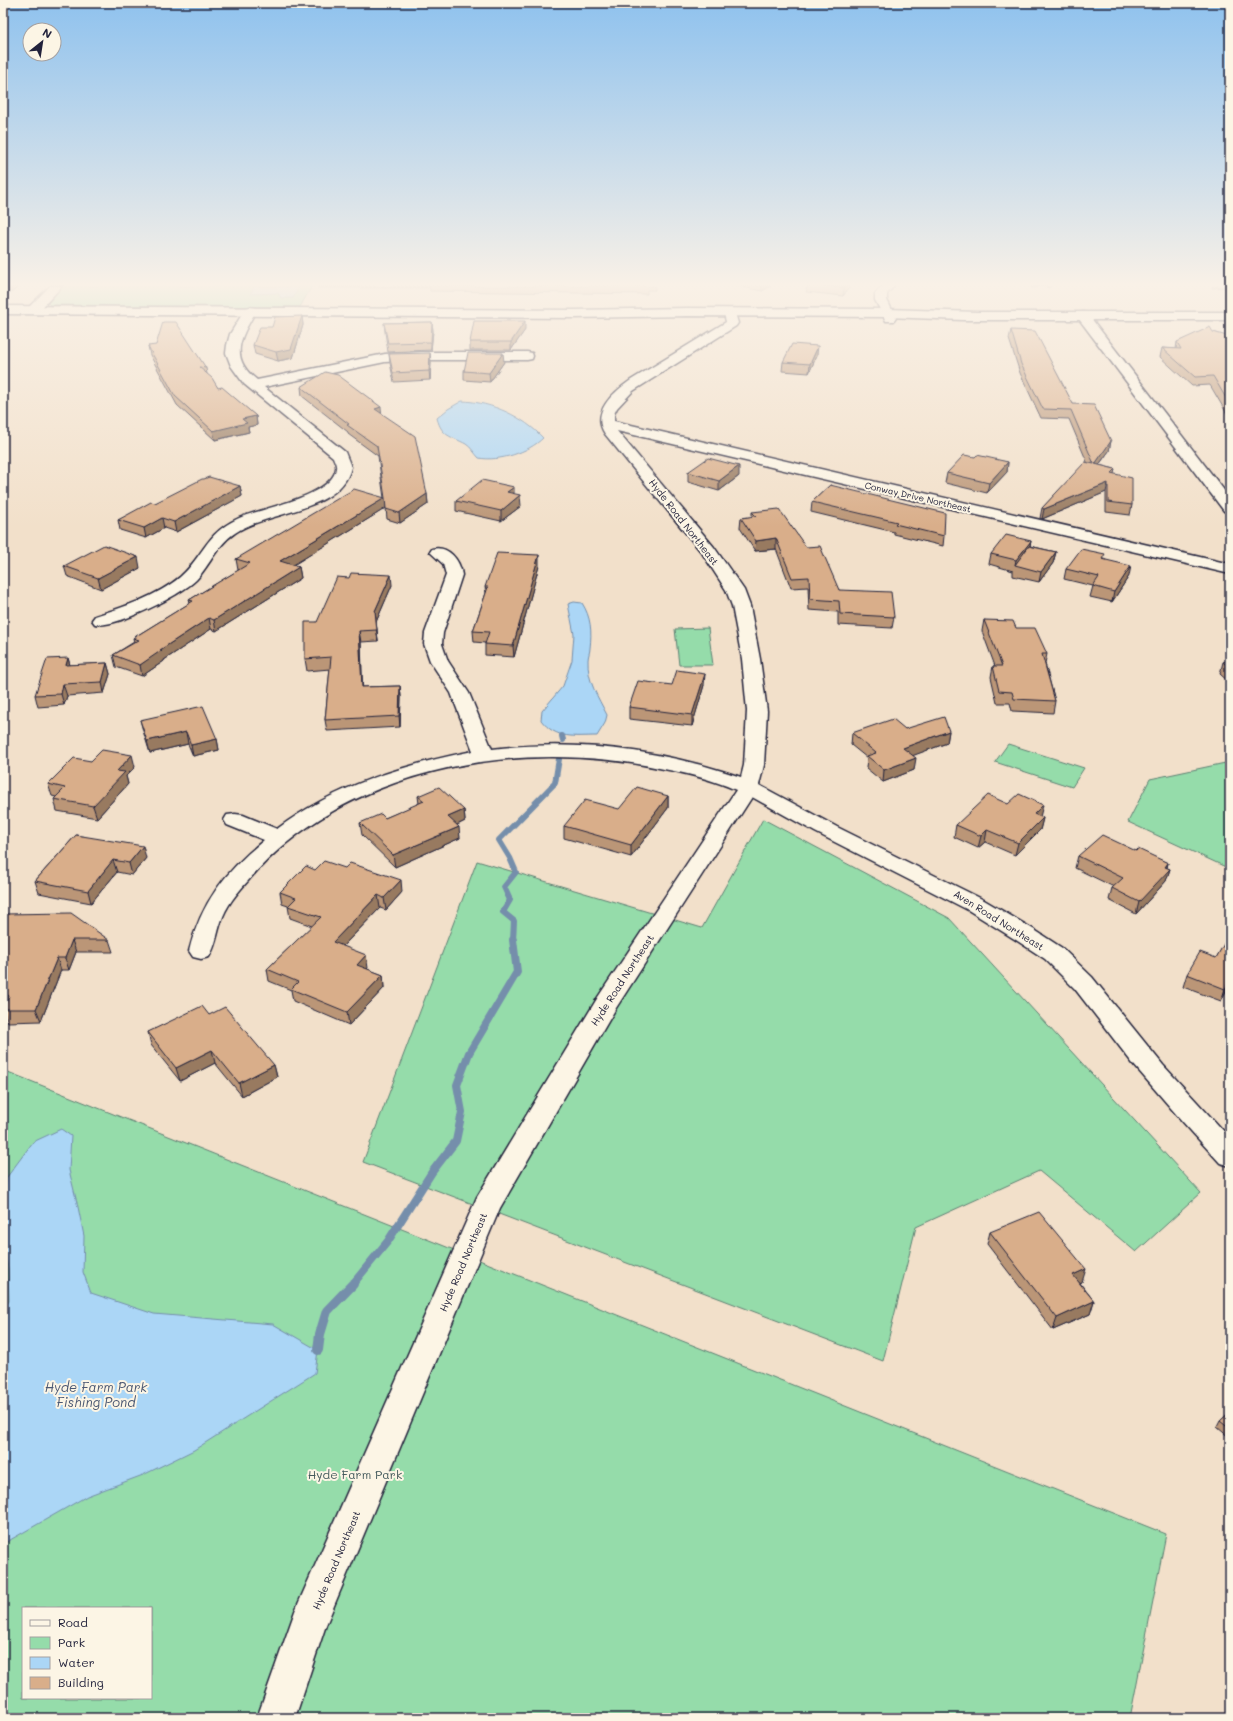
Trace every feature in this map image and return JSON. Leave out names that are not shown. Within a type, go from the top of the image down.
[{"type":"street","points":[[101,620],[129,610],[178,586],[194,572],[216,541],[232,528],[256,517],[290,507],[313,498],[324,492],[339,480],[344,467],[340,455],[254,385],[244,376],[237,366]]},
{"type":"street","points":[[254,385],[340,366]]},
{"type":"street","points":[[607,424],[609,409],[616,399],[664,366]]},
{"type":"street","points":[[1122,366],[1230,508]]},
{"type":"street","name":"Conway Drive Northeast","points":[[607,424],[1230,569]]},
{"type":"street","name":"Hyde Road Northeast","points":[[276,1718],[308,1624],[487,1205],[607,1003],[748,787],[754,765],[756,711],[751,659],[741,606],[735,590],[708,550],[610,431],[607,424]]},
{"type":"street","points":[[438,552],[448,559],[453,567],[454,575],[434,633],[433,644],[439,661],[460,694],[484,754]]},
{"type":"street","name":"Aven Road Northeast","points":[[202,951],[206,932],[214,912],[232,886],[279,838],[308,816],[338,800],[375,784],[416,770],[484,754],[565,750],[621,755],[658,761],[697,771],[748,787],[783,804],[815,824],[850,842],[960,895],[1032,938],[1067,965],[1095,997],[1129,1042],[1183,1106],[1230,1155]]},
{"type":"street","points":[[234,820],[279,838]]},
{"type":"green space","points":[[708,628],[713,665],[679,665],[675,629]]},
{"type":"green space","points":[[1008,744],[1084,768],[1072,787],[995,762]]},
{"type":"green space","points":[[1230,762],[1230,869],[1128,822],[1150,779]]},
{"type":"green space","points":[[763,819],[949,918],[1201,1193],[1136,1252],[1039,1171],[916,1227],[883,1361],[363,1162],[477,861],[702,928]]},
{"type":"green space","name":"Hyde Farm Park","points":[[3,1070],[1166,1534],[1130,1718],[3,1718]]},
{"type":"water","points":[[462,401],[485,404],[507,412],[527,424],[543,438],[530,448],[513,455],[495,459],[479,458],[468,445],[444,432],[437,418],[448,409]]},
{"type":"water","points":[[574,602],[582,603],[589,619],[591,636],[588,660],[589,675],[607,715],[605,723],[597,736],[566,736],[553,731],[541,720],[542,711],[563,686],[572,660],[574,634],[568,604]]},
{"type":"water","name":"Hyde Farm Park Fishing Pond","points":[[61,1129],[71,1136],[69,1170],[84,1236],[83,1272],[91,1293],[154,1314],[273,1324],[318,1350],[315,1373],[194,1450],[143,1475],[87,1496],[3,1544],[3,1310],[9,1301],[8,1269],[3,1238],[3,1197],[7,1177],[33,1142]]},
{"type":"building","points":[[159,366],[205,366],[206,368],[199,367],[212,378],[218,388],[222,387],[256,416],[242,419],[247,423],[213,431],[175,396]]},
{"type":"building","points":[[392,366],[429,366],[429,371],[393,373]]},
{"type":"building","points":[[465,366],[494,366],[489,373],[464,371]]},
{"type":"building","points":[[1022,366],[1053,366],[1073,404],[1094,405],[1111,441],[1095,464],[1115,469],[1111,473],[1132,478],[1132,505],[1108,502],[1108,483],[1044,509],[1042,508],[1085,462],[1094,464],[1071,410],[1043,409]]},
{"type":"building","points":[[1183,366],[1230,366],[1230,405],[1213,376],[1195,377]]},
{"type":"building","points":[[325,372],[338,375],[381,407],[375,409],[415,436],[427,494],[399,513],[386,509],[377,446],[347,425],[349,424],[301,387]]},
{"type":"building","points":[[964,455],[975,457],[977,455],[1008,462],[989,483],[947,473]]},
{"type":"building","points":[[708,458],[739,466],[719,481],[688,472]]},
{"type":"building","points":[[209,477],[240,486],[174,522],[162,518],[144,528],[118,520],[151,502],[155,503],[202,479]]},
{"type":"building","points":[[482,480],[514,487],[507,492],[520,495],[501,511],[456,501]]},
{"type":"building","points":[[830,485],[945,513],[944,536],[895,524],[897,522],[812,502]]},
{"type":"building","points":[[354,489],[385,498],[280,561],[299,567],[214,620],[209,618],[140,665],[113,655],[139,640],[133,638],[193,601],[189,600],[250,563],[236,559]]},
{"type":"building","points":[[779,509],[806,547],[820,546],[839,590],[891,592],[894,617],[840,614],[839,601],[810,599],[809,577],[792,578],[776,538],[756,541],[741,518],[756,516],[752,512]]},
{"type":"building","points":[[1006,535],[1031,541],[1016,560],[991,554]]},
{"type":"building","points":[[104,545],[138,557],[98,578],[64,566]]},
{"type":"building","points":[[1029,546],[1056,552],[1041,572],[1015,565]]},
{"type":"building","points":[[1081,549],[1105,554],[1102,559],[1131,566],[1114,592],[1093,586],[1099,577],[1066,569]]},
{"type":"building","points":[[497,553],[539,555],[513,646],[485,644],[489,632],[473,631],[488,587],[485,587]]},
{"type":"building","points":[[351,573],[391,575],[375,611],[377,630],[359,631],[362,687],[400,686],[399,716],[325,720],[331,657],[305,659],[305,622],[317,622],[337,577],[349,578]]},
{"type":"building","points":[[984,620],[1013,621],[1016,628],[1035,628],[1047,654],[1042,654],[1055,701],[1014,699],[1012,692],[999,691],[993,666],[1002,666]]},
{"type":"building","points":[[68,658],[66,665],[107,663],[102,682],[63,684],[61,694],[35,695],[47,659]]},
{"type":"building","points":[[1230,661],[1230,669],[1223,662]]},
{"type":"building","points":[[677,670],[705,674],[692,715],[629,707],[638,681],[672,685]]},
{"type":"building","points":[[203,706],[217,739],[191,745],[186,732],[147,741],[140,720]]},
{"type":"building","points":[[944,717],[949,731],[903,748],[916,758],[884,770],[867,756],[876,753],[852,733],[893,719],[905,729]]},
{"type":"building","points":[[102,750],[132,755],[117,771],[125,772],[93,806],[54,799],[65,788],[48,784],[74,758],[91,761]]},
{"type":"building","points":[[439,787],[464,810],[448,817],[459,827],[393,855],[360,823],[381,814],[385,818],[424,801],[418,796]]},
{"type":"building","points":[[637,787],[668,796],[631,845],[564,826],[585,800],[619,809]]},
{"type":"building","points":[[1019,794],[1043,805],[1034,814],[1043,818],[1018,843],[987,830],[981,836],[956,825],[988,795],[1008,804]]},
{"type":"building","points":[[76,835],[143,846],[129,863],[113,860],[88,891],[35,881]]},
{"type":"building","points":[[1102,835],[1136,851],[1138,849],[1168,863],[1165,867],[1170,869],[1139,902],[1112,888],[1123,878],[1078,856]]},
{"type":"building","points":[[324,861],[345,868],[350,863],[401,880],[384,898],[378,895],[333,942],[366,955],[357,965],[383,975],[347,1012],[291,989],[298,982],[267,969],[321,917],[288,906],[296,898],[280,892],[306,866],[315,870]]},
{"type":"building","points":[[71,913],[109,940],[72,940],[65,958],[57,958],[36,1009],[3,1009],[9,996],[3,991],[4,914]]},
{"type":"building","points":[[1229,935],[1230,979],[1225,989],[1187,974],[1200,952],[1216,958]]},
{"type":"building","points":[[202,1006],[209,1015],[225,1007],[274,1065],[239,1083],[212,1050],[176,1068],[148,1032]]},
{"type":"building","points":[[1039,1212],[1086,1269],[1073,1275],[1094,1301],[1057,1318],[990,1232]]},
{"type":"building","points":[[1230,1412],[1230,1429],[1220,1421]]},
{"type":"waterway","points":[[562,736],[563,740]]},
{"type":"waterway","points":[[513,940],[514,921],[503,912],[510,900],[504,887],[516,872],[510,858],[499,840],[555,783],[559,759]]},
{"type":"waterway","points":[[352,1285],[388,1241],[432,1172],[456,1141],[462,1112],[457,1085],[469,1053],[517,972],[513,940]]},
{"type":"waterway","points":[[318,1350],[320,1334],[327,1311],[353,1284]]}]
